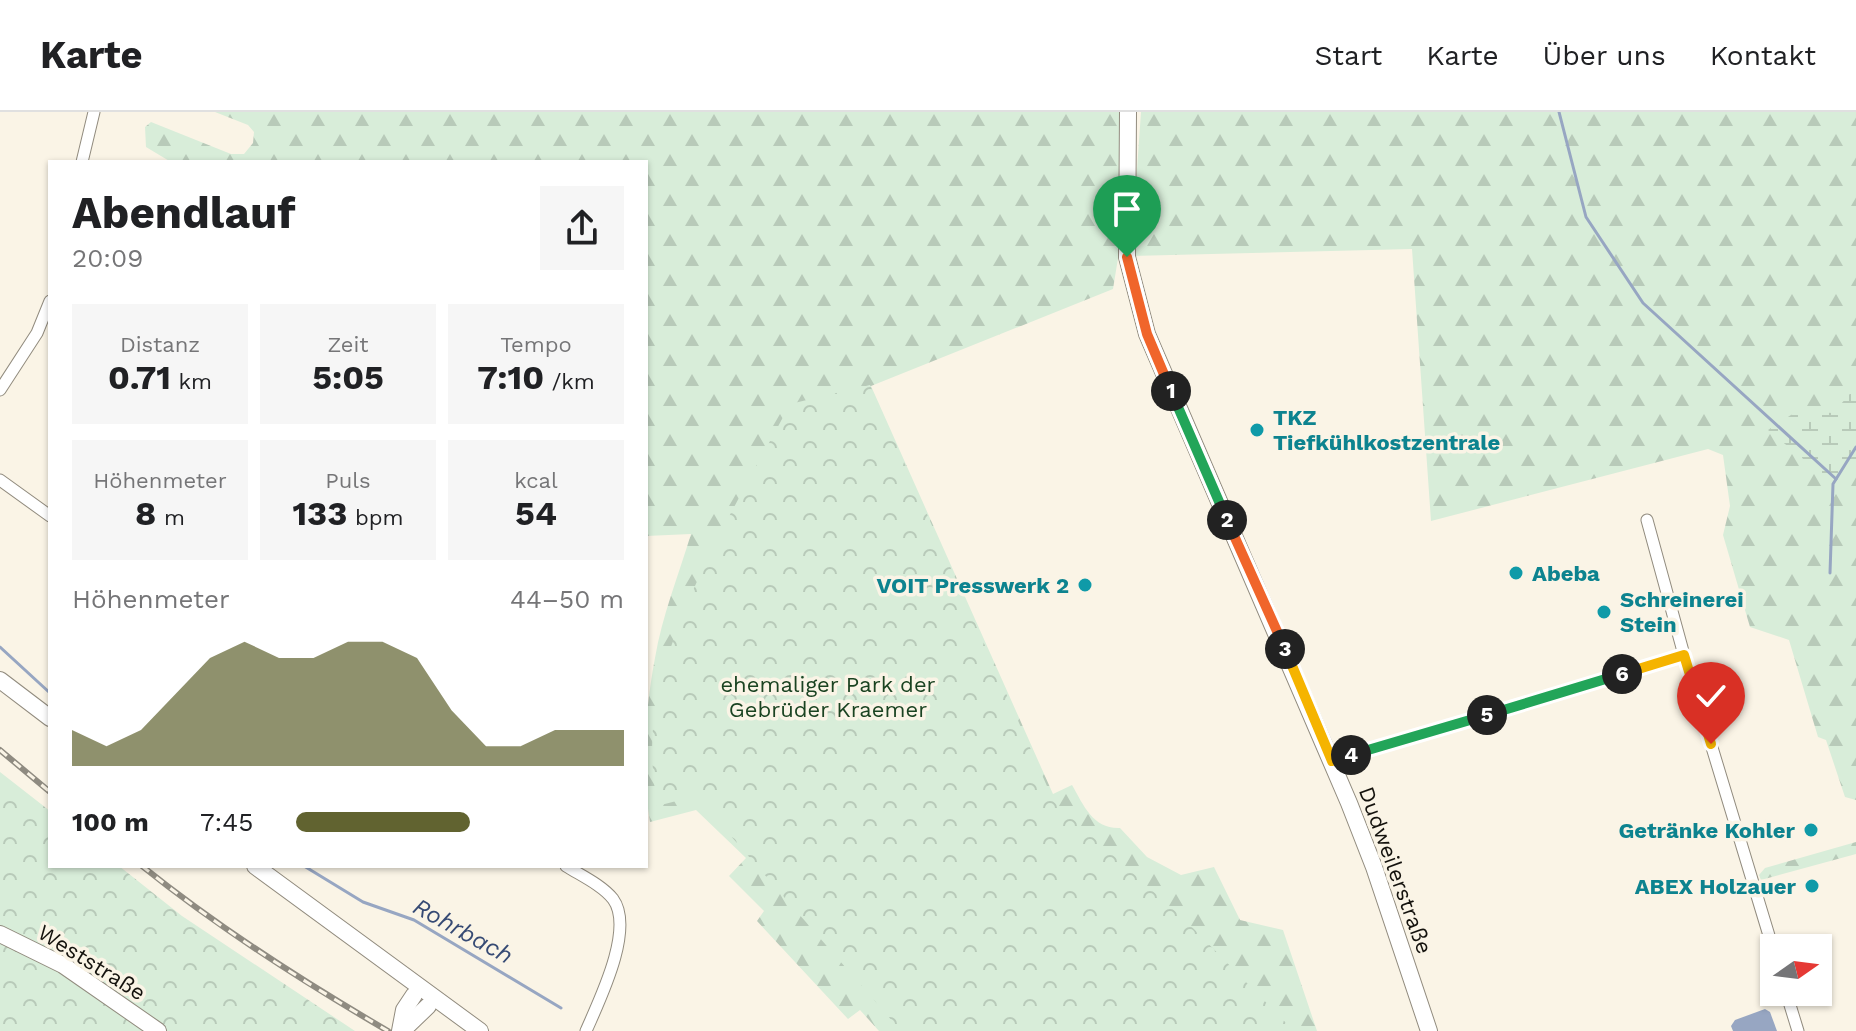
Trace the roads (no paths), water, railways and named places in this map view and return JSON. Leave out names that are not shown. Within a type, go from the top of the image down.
[{"type":"main road","name":"Dudweilerstraße","points":[[1128,112],[1126,234],[1132,282],[1153,348],[1332,761],[1371,858],[1429,1031]]},
{"type":"main road","points":[[0,680],[48,716]]},
{"type":"main road","points":[[251,868],[422,997],[480,1031]]},
{"type":"main road","points":[[258,868],[463,1031]]},
{"type":"main road","name":"Weststraße","points":[[0,934],[63,965],[158,1031]]},
{"type":"main road","points":[[401,1031],[422,997]]},
{"type":"street","points":[[82,160],[94,112]]},
{"type":"street","points":[[0,390],[37,333],[48,306]]},
{"type":"street","points":[[0,480],[48,515]]},
{"type":"street","points":[[1647,520],[1684,655],[1769,934]]},
{"type":"street","points":[[1332,761],[1684,655]]},
{"type":"street","points":[[569,868],[613,899],[619,927],[614,959],[586,1031]]},
{"type":"street","points":[[1790,1006],[1798,1031]]},
{"type":"water","points":[[1765,1009],[1770,1012],[1777,1031],[1733,1031],[1731,1026],[1735,1020]]},
{"type":"waterway","points":[[1559,112],[1586,217],[1643,303],[1836,479]]},
{"type":"waterway","points":[[1830,573],[1833,484],[1856,447]]},
{"type":"waterway","name":"Rohrbach","points":[[0,647],[48,691]]},
{"type":"waterway","name":"Rohrbach","points":[[307,868],[363,902],[414,920],[561,1008]]},
{"type":"railway","points":[[0,750],[48,790]]},
{"type":"railway","points":[[145,868],[262,953],[388,1031]]},
{"type":"place","name":"TKZ Tiefkühlkostzentrale","points":[[1257,430]]},
{"type":"place","name":"Abeba","points":[[1516,573]]},
{"type":"place","name":"VOIT Presswerk 2","points":[[1085,585]]},
{"type":"place","name":"Schreinerei Stein","points":[[1604,612]]},
{"type":"place","name":"Getränke Kohler","points":[[1811,830]]},
{"type":"place","name":"ABEX Holzauer","points":[[1812,886]]},
{"type":"park label","name":"ehemaliger Park der Gebrüder Kraemer","points":[[828,696]]}]
